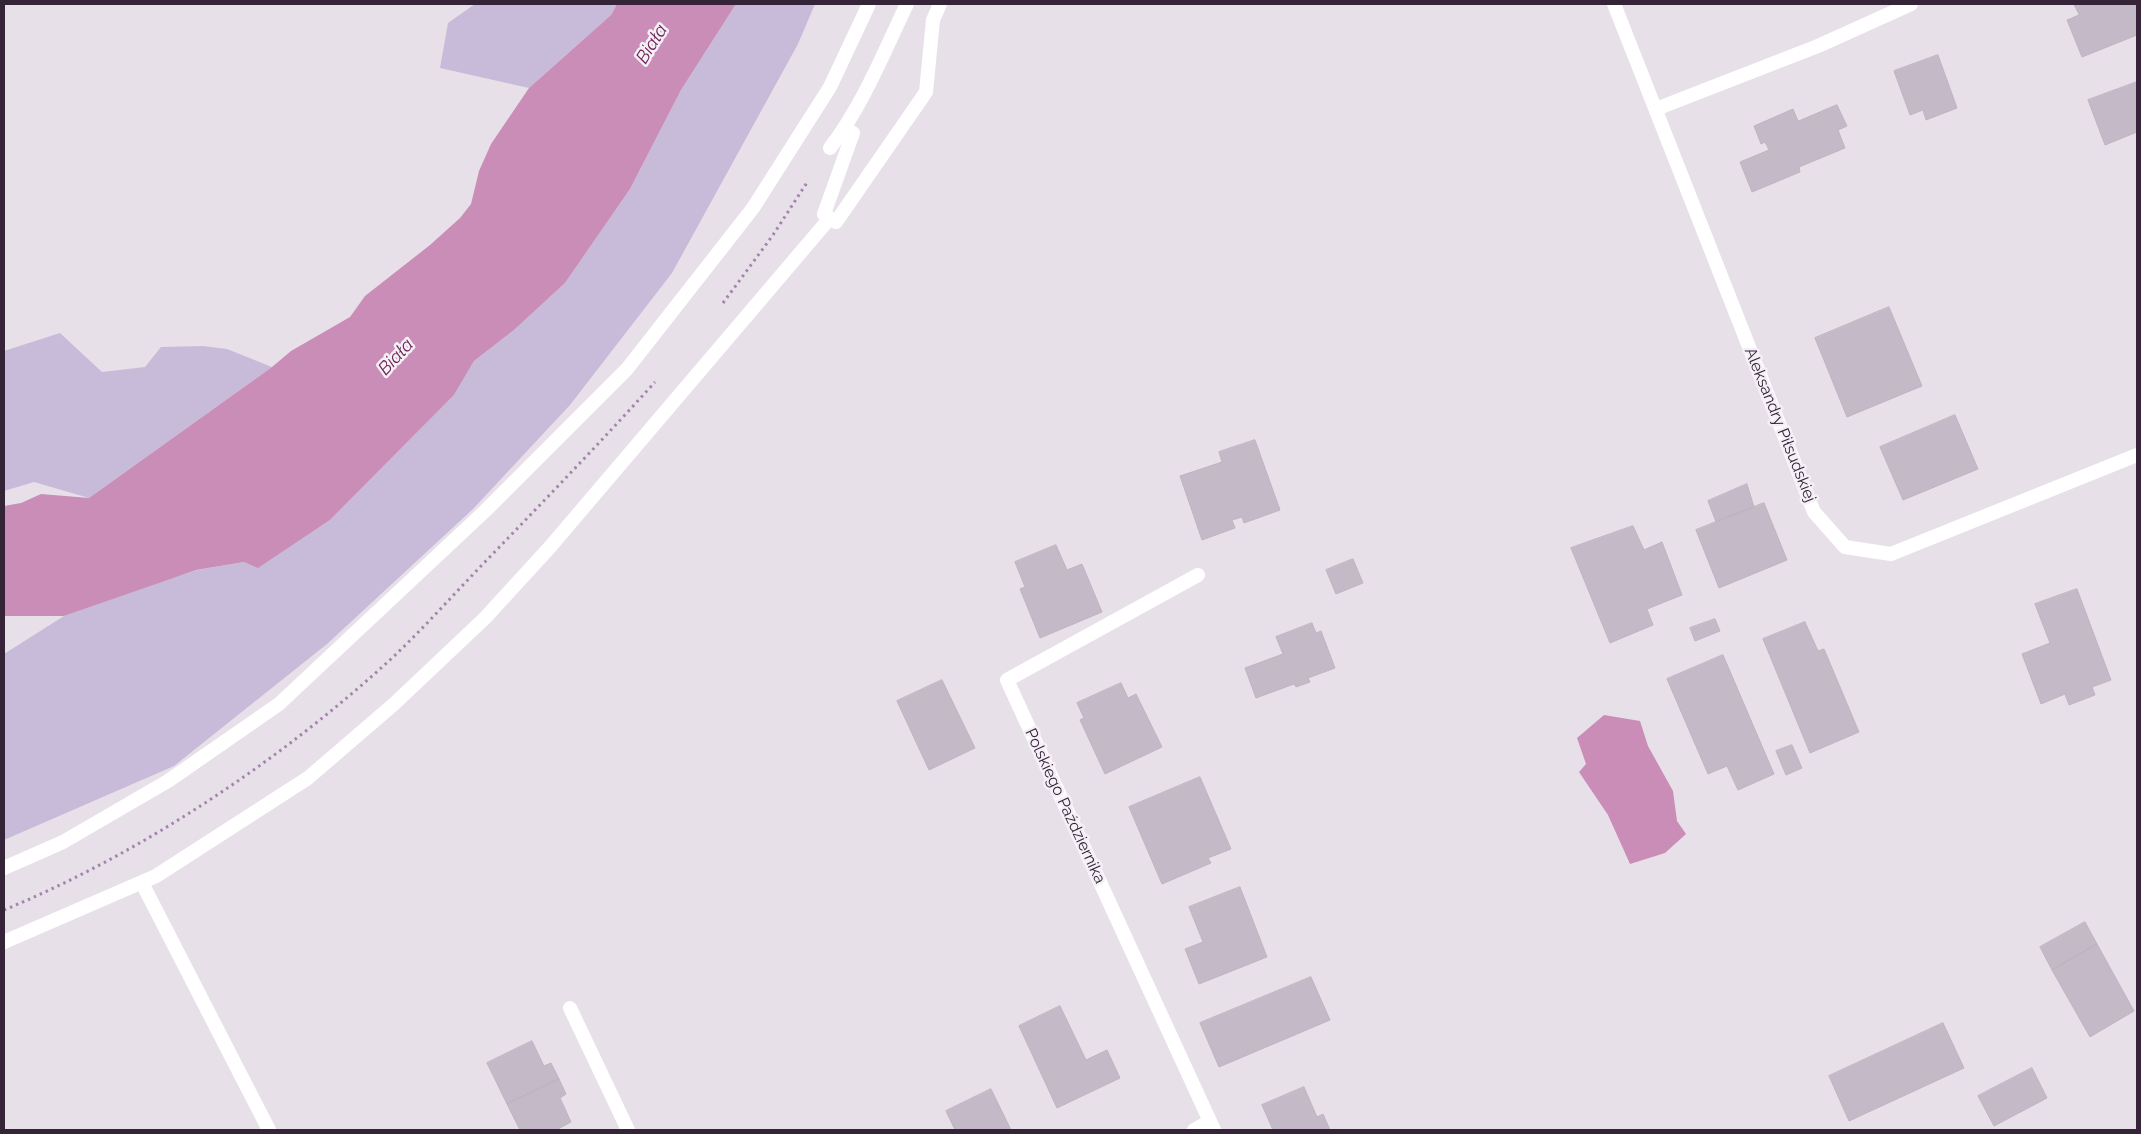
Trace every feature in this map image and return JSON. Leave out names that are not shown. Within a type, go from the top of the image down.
[{"type":"street","points":[[4,868],[63,842],[168,781],[279,704],[486,511],[627,369],[753,208],[830,87],[869,4]]},
{"type":"street","points":[[830,148],[844,129],[907,4]]},
{"type":"street","points":[[844,129],[853,133],[824,214],[836,222],[926,92],[933,20],[940,4]]},
{"type":"street","name":"Aleksandry Piłsudskiej","points":[[1614,4],[1814,512],[1845,547],[1891,554],[2137,455]]},
{"type":"street","points":[[1656,109],[1818,46],[1911,4]]},
{"type":"street","points":[[4,942],[156,876],[308,778],[394,704],[486,618],[550,547],[830,218]]},
{"type":"street","name":"Polskiego Października","points":[[1198,575],[1006,680],[1212,1126]]},
{"type":"street","points":[[142,883],[269,1130]]},
{"type":"street","points":[[570,1008],[628,1130]]},
{"type":"street","points":[[1194,1130],[1212,1126]]},
{"type":"shaded area","points":[[475,4],[617,4],[611,15],[529,88],[440,68],[448,23]]},
{"type":"shaded area","points":[[736,4],[815,4],[798,44],[672,273],[570,405],[473,509],[327,644],[174,766],[4,840],[4,654],[64,616],[165,580],[197,570],[244,562],[259,567],[330,520],[454,395],[474,361],[514,330],[565,283],[630,189],[681,90]]},
{"type":"shaded area","points":[[60,333],[102,372],[145,367],[161,347],[203,346],[227,349],[272,367],[89,498],[34,482],[4,491],[4,351]]},
{"type":"water","name":"Biała","points":[[617,4],[736,4],[681,90],[630,189],[565,283],[514,330],[474,361],[454,395],[330,520],[258,568],[244,562],[196,570],[64,616],[4,616],[4,506],[21,503],[41,494],[89,498],[272,367],[291,351],[350,317],[365,296],[430,245],[460,218],[471,204],[479,171],[491,144],[529,88],[611,15]]},
{"type":"water","points":[[1604,715],[1640,721],[1648,746],[1673,791],[1677,821],[1686,834],[1665,853],[1630,864],[1608,815],[1579,772],[1586,764],[1577,738]]},
{"type":"building","points":[[2074,4],[2137,4],[2137,35],[2082,57],[2067,20],[2079,15]]},
{"type":"building","points":[[1938,55],[1957,108],[1926,120],[1923,110],[1910,115],[1894,71]]},
{"type":"building","points":[[2137,82],[2137,132],[2105,145],[2088,100]]},
{"type":"building","points":[[1837,105],[1847,126],[1838,130],[1845,148],[1799,167],[1800,172],[1752,192],[1740,162],[1769,150],[1765,142],[1761,144],[1754,126],[1793,109],[1798,121]]},
{"type":"building","points":[[1889,307],[1922,386],[1847,417],[1815,338]]},
{"type":"building","points":[[1955,415],[1978,469],[1903,500],[1880,447]]},
{"type":"building","points":[[1255,440],[1280,510],[1244,523],[1242,517],[1232,520],[1235,528],[1202,540],[1180,476],[1222,462],[1219,452]]},
{"type":"building","points":[[1747,484],[1754,507],[1716,522],[1708,501]]},
{"type":"building","points":[[1764,503],[1787,560],[1719,588],[1696,530]]},
{"type":"building","points":[[1633,526],[1644,550],[1662,542],[1682,595],[1647,609],[1653,625],[1610,643],[1571,548]]},
{"type":"building","points":[[1056,545],[1067,570],[1082,564],[1102,612],[1040,638],[1020,589],[1025,587],[1015,562]]},
{"type":"building","points":[[1353,559],[1363,583],[1336,594],[1326,570]]},
{"type":"building","points":[[2077,589],[2111,680],[2092,687],[2095,695],[2069,705],[2065,694],[2041,704],[2022,654],[2050,643],[2035,604]]},
{"type":"building","points":[[1715,619],[1720,631],[1695,641],[1690,628]]},
{"type":"building","points":[[1805,622],[1818,651],[1824,649],[1859,732],[1810,753],[1763,639]]},
{"type":"building","points":[[1312,623],[1316,633],[1321,631],[1335,668],[1308,678],[1310,682],[1296,687],[1294,684],[1256,698],[1245,668],[1283,654],[1276,637]]},
{"type":"building","points":[[1723,655],[1774,774],[1738,790],[1727,766],[1708,774],[1667,679]]},
{"type":"building","points":[[942,680],[975,748],[929,770],[897,701]]},
{"type":"building","points":[[1121,683],[1128,698],[1136,694],[1162,747],[1105,774],[1080,720],[1084,718],[1077,703]]},
{"type":"building","points":[[1792,745],[1802,768],[1786,775],[1776,751]]},
{"type":"building","points":[[1200,777],[1231,849],[1208,858],[1211,863],[1162,884],[1129,807]]},
{"type":"building","points":[[1240,887],[1267,957],[1199,984],[1185,949],[1203,942],[1189,907]]},
{"type":"building","points":[[2085,922],[2097,944],[2052,970],[2040,947]]},
{"type":"building","points":[[2097,944],[2134,1011],[2090,1037],[2052,970]]},
{"type":"building","points":[[1311,977],[1330,1020],[1219,1067],[1200,1023]]},
{"type":"building","points":[[1060,1006],[1086,1060],[1107,1050],[1120,1078],[1057,1108],[1019,1026]]},
{"type":"building","points":[[1943,1023],[1964,1068],[1849,1121],[1829,1076]]},
{"type":"building","points":[[532,1041],[544,1066],[551,1063],[559,1079],[507,1104],[487,1063]]},
{"type":"building","points":[[2032,1068],[2047,1098],[1994,1126],[1978,1096]]},
{"type":"building","points":[[559,1079],[566,1094],[560,1098],[571,1122],[556,1130],[520,1130],[507,1104]]},
{"type":"building","points":[[1304,1087],[1317,1117],[1323,1114],[1330,1130],[1273,1130],[1262,1105]]},
{"type":"building","points":[[991,1089],[1011,1130],[955,1130],[946,1111]]}]
